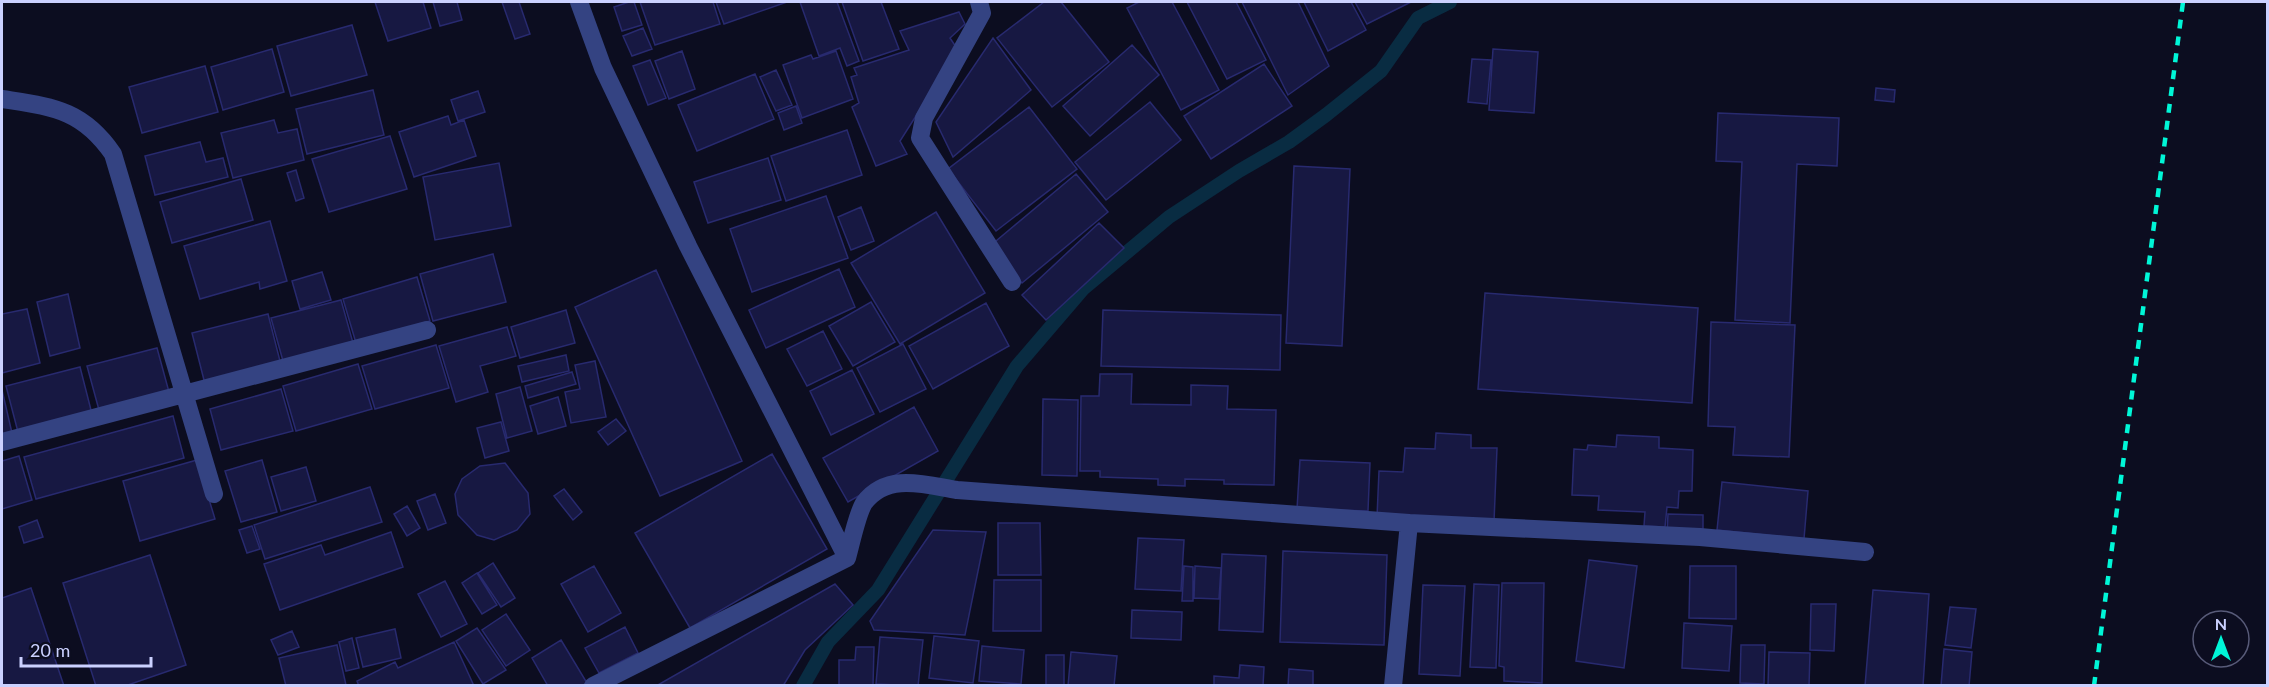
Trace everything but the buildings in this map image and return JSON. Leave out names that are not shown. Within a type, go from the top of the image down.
[{"type":"street","points":[[579,2],[603,68],[688,246],[847,558]]},
{"type":"street","points":[[979,2],[982,13],[924,118],[920,138],[1012,282]]},
{"type":"street","points":[[2,99],[53,107],[79,119],[98,131],[113,153],[214,494]]},
{"type":"street","points":[[2,442],[427,330]]},
{"type":"street","points":[[593,686],[847,558],[864,504],[884,487],[904,481],[957,490],[1409,523],[1700,537],[1865,552]]},
{"type":"street","points":[[1393,686],[1409,523]]},
{"type":"waterway","points":[[803,686],[828,642],[878,590],[1017,366],[1083,289],[1169,217],[1239,171],[1289,142],[1326,115],[1381,71],[1418,18],[1450,2]]},
{"type":"railway","points":[[2094,686],[2183,2]]}]
